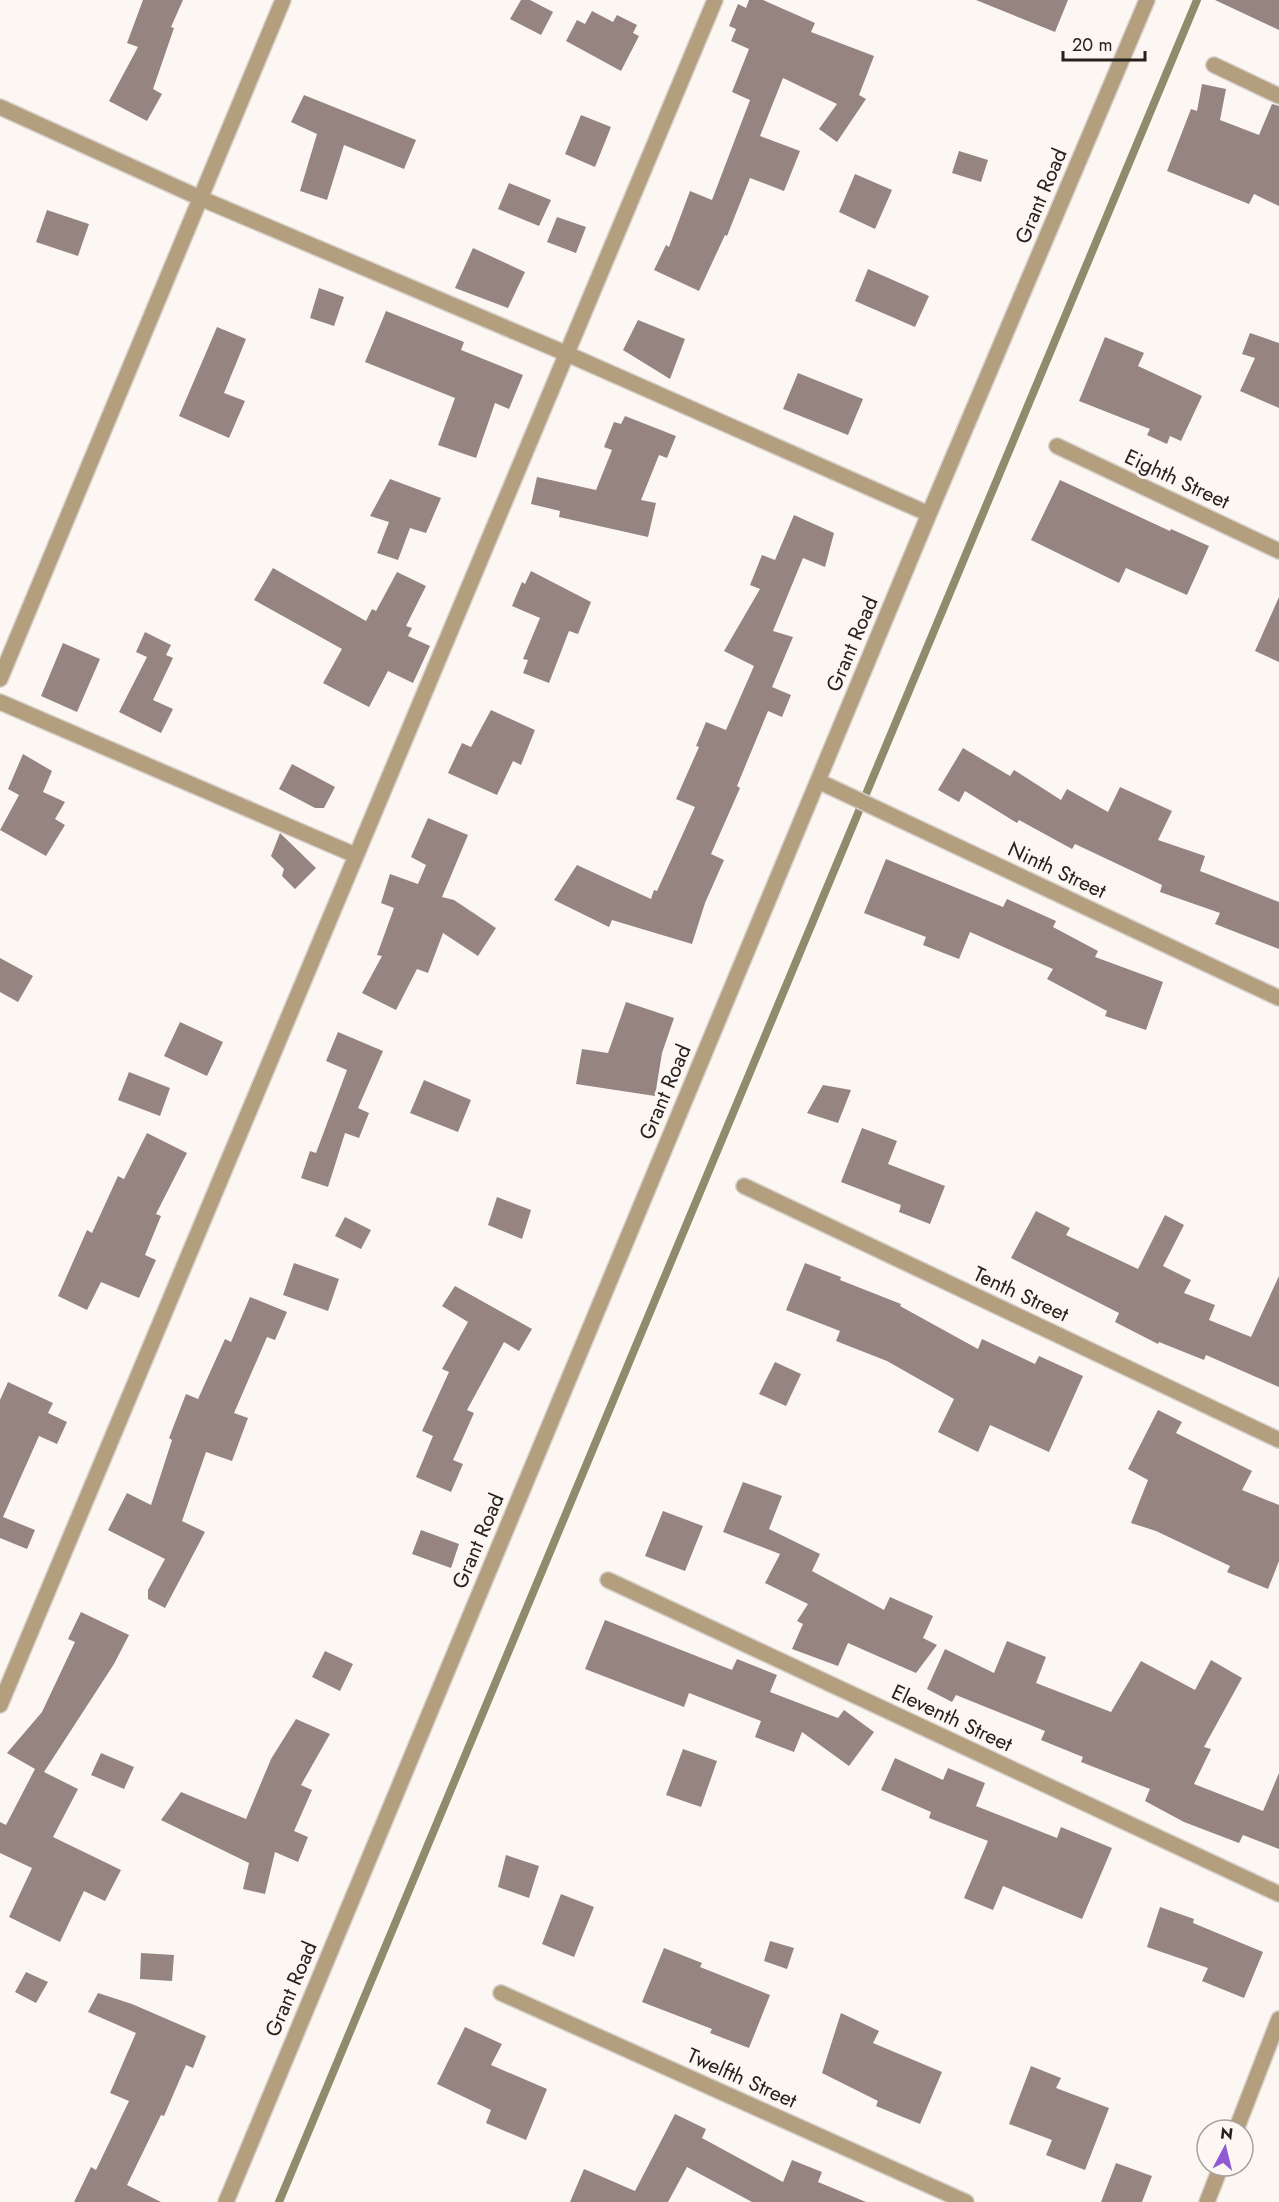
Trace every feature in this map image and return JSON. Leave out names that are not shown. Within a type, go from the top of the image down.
[{"type":"street","points":[[0,679],[284,0]]},
{"type":"street","points":[[0,1705],[565,352],[715,0]]},
{"type":"street","name":"Grant Road","points":[[226,2202],[929,513],[1147,0]]},
{"type":"street","points":[[1214,65],[1279,96]]},
{"type":"street","points":[[0,107],[200,198],[565,352],[929,513]]},
{"type":"street","name":"Eighth Street","points":[[1057,446],[1279,551]]},
{"type":"street","points":[[0,702],[356,855]]},
{"type":"street","name":"Ninth Street","points":[[818,781],[1279,998]]},
{"type":"street","name":"Tenth Street","points":[[744,1186],[1279,1440]]},
{"type":"street","name":"Eleventh Street","points":[[608,1580],[1279,1894]]},
{"type":"street","name":"Twelfth Street","points":[[501,1993],[966,2202]]},
{"type":"street","points":[[1241,2118],[1279,2019]]},
{"type":"street","points":[[1207,2202],[1216,2178]]},
{"type":"building","points":[[143,0],[183,0],[171,27],[174,28],[153,89],[162,94],[147,121],[109,101],[138,47],[127,43]]},
{"type":"building","points":[[521,0],[530,0],[553,12],[541,35],[510,19]]},
{"type":"building","points":[[749,0],[763,0],[815,23],[811,32],[874,56],[859,95],[866,99],[837,142],[819,129],[837,104],[783,78],[760,136],[800,151],[784,191],[750,178],[727,236],[725,235],[699,291],[654,270],[666,245],[669,247],[690,191],[712,200],[750,100],[732,92],[749,49],[731,41],[736,29],[729,26],[738,4],[746,8]]},
{"type":"building","points":[[976,0],[1068,0],[1055,32]]},
{"type":"building","points":[[1215,0],[1279,0],[1279,30]]},
{"type":"building","points":[[592,11],[613,22],[617,15],[637,25],[633,33],[639,36],[621,71],[566,41],[577,20],[585,24]]},
{"type":"building","points":[[1202,84],[1226,89],[1220,120],[1259,135],[1272,104],[1279,106],[1279,206],[1254,194],[1249,204],[1167,171],[1191,109],[1197,111]]},
{"type":"building","points":[[304,95],[416,140],[404,169],[344,145],[327,200],[300,191],[317,134],[291,122]]},
{"type":"building","points":[[581,115],[611,127],[595,167],[565,154]]},
{"type":"building","points":[[959,151],[988,160],[981,182],[952,173]]},
{"type":"building","points":[[855,174],[892,190],[875,229],[839,212]]},
{"type":"building","points":[[509,183],[551,200],[539,226],[498,209]]},
{"type":"building","points":[[47,210],[89,224],[78,256],[36,242]]},
{"type":"building","points":[[557,217],[586,227],[576,253],[547,242]]},
{"type":"building","points":[[473,248],[525,272],[508,308],[455,288]]},
{"type":"building","points":[[868,269],[929,296],[915,327],[855,301]]},
{"type":"building","points":[[319,288],[344,297],[334,326],[310,318]]},
{"type":"building","points":[[386,311],[464,342],[461,350],[523,375],[509,409],[495,403],[476,458],[438,445],[455,398],[365,362]]},
{"type":"building","points":[[638,320],[685,339],[670,379],[623,350]]},
{"type":"building","points":[[217,327],[246,339],[224,393],[245,401],[229,438],[179,416]]},
{"type":"building","points":[[1250,333],[1279,343],[1279,408],[1240,391],[1255,358],[1242,354]]},
{"type":"building","points":[[1105,337],[1144,353],[1138,366],[1202,396],[1181,441],[1170,436],[1167,444],[1147,435],[1150,429],[1079,401]]},
{"type":"building","points":[[798,373],[863,399],[848,435],[783,409]]},
{"type":"building","points":[[625,416],[676,436],[667,458],[659,455],[641,500],[656,503],[648,537],[559,517],[560,511],[531,504],[537,477],[596,490],[612,450],[604,447],[614,422],[621,424]]},
{"type":"building","points":[[390,479],[441,498],[426,533],[410,528],[398,560],[377,553],[389,522],[370,516]]},
{"type":"building","points":[[1060,480],[1170,531],[1171,529],[1209,546],[1187,595],[1126,568],[1119,583],[1031,540]]},
{"type":"building","points":[[794,515],[834,533],[825,567],[803,558],[773,631],[793,637],[772,687],[791,695],[782,717],[768,711],[737,786],[740,788],[711,854],[724,860],[705,903],[692,944],[612,920],[609,927],[554,900],[577,865],[651,899],[654,890],[657,891],[695,807],[676,799],[699,747],[696,746],[706,722],[726,730],[754,666],[724,651],[760,589],[750,585],[762,555],[775,560]]},
{"type":"building","points":[[273,568],[366,621],[372,609],[376,611],[397,572],[426,586],[406,626],[412,628],[408,636],[430,646],[413,683],[388,671],[369,707],[323,683],[342,649],[254,600]]},
{"type":"building","points":[[531,571],[591,602],[578,634],[569,631],[549,683],[523,673],[528,660],[523,659],[540,618],[512,606],[522,582],[525,584]]},
{"type":"building","points":[[1279,597],[1279,662],[1255,651]]},
{"type":"building","points":[[145,632],[171,645],[166,655],[173,658],[153,700],[173,709],[161,733],[119,712],[147,657],[136,652]]},
{"type":"building","points":[[63,643],[100,659],[77,712],[41,696]]},
{"type":"building","points":[[491,710],[535,730],[521,765],[513,761],[497,795],[448,773],[462,743],[471,747]]},
{"type":"building","points":[[963,748],[1010,776],[1014,770],[1061,800],[1067,789],[1108,812],[1120,787],[1172,811],[1158,840],[1205,856],[1200,871],[1279,902],[1279,949],[1215,924],[1220,913],[1160,892],[1162,885],[1075,844],[1072,849],[1019,820],[1017,823],[965,791],[959,802],[938,790]]},
{"type":"building","points":[[23,754],[52,771],[43,792],[65,802],[55,819],[65,825],[46,856],[0,830],[19,795],[8,789]]},
{"type":"building","points":[[292,764],[335,787],[324,808],[315,808],[279,789]]},
{"type":"building","points":[[428,818],[468,835],[442,897],[454,900],[496,928],[478,956],[443,933],[428,973],[417,969],[396,1010],[362,993],[382,956],[377,955],[394,908],[381,903],[390,874],[418,884],[426,865],[411,857]]},
{"type":"building","points":[[280,833],[316,868],[295,889],[282,876],[284,869],[271,856]]},
{"type":"building","points":[[886,859],[1003,907],[1007,899],[1056,921],[1053,927],[1098,951],[1095,957],[1163,982],[1146,1030],[1105,1016],[1107,1011],[1047,979],[1053,969],[970,932],[959,959],[923,945],[926,937],[864,913]]},
{"type":"building","points":[[0,958],[33,976],[18,1002],[0,992]]},
{"type":"building","points":[[626,1002],[674,1018],[662,1053],[655,1096],[576,1084],[582,1049],[608,1053]]},
{"type":"building","points":[[180,1022],[223,1042],[207,1076],[164,1056]]},
{"type":"building","points":[[338,1032],[383,1051],[358,1108],[369,1113],[359,1138],[345,1133],[328,1187],[301,1178],[310,1151],[316,1153],[347,1070],[326,1061]]},
{"type":"building","points":[[129,1072],[170,1088],[160,1116],[118,1100]]},
{"type":"building","points":[[424,1080],[471,1100],[458,1132],[410,1113]]},
{"type":"building","points":[[823,1085],[851,1090],[838,1123],[807,1113]]},
{"type":"building","points":[[862,1128],[897,1141],[888,1164],[945,1186],[930,1224],[899,1212],[901,1205],[841,1182]]},
{"type":"building","points":[[147,1133],[187,1153],[156,1214],[161,1216],[145,1255],[156,1260],[139,1298],[101,1282],[87,1310],[58,1296],[87,1230],[92,1233],[118,1176],[124,1179]]},
{"type":"building","points":[[497,1197],[531,1210],[522,1239],[488,1225]]},
{"type":"building","points":[[1036,1211],[1070,1228],[1066,1235],[1138,1269],[1165,1215],[1184,1225],[1163,1266],[1191,1280],[1184,1293],[1215,1305],[1209,1320],[1251,1337],[1279,1276],[1279,1387],[1206,1355],[1204,1360],[1159,1342],[1158,1344],[1115,1322],[1119,1313],[1011,1258]]},
{"type":"building","points":[[345,1217],[371,1230],[361,1249],[335,1236]]},
{"type":"building","points":[[294,1263],[339,1279],[328,1311],[283,1295]]},
{"type":"building","points":[[805,1263],[841,1277],[840,1280],[901,1304],[900,1306],[978,1349],[982,1339],[1035,1364],[1039,1356],[1083,1376],[1049,1452],[990,1425],[978,1452],[938,1432],[954,1399],[887,1361],[836,1341],[840,1331],[786,1310]]},
{"type":"building","points":[[455,1286],[532,1329],[519,1351],[504,1342],[467,1410],[474,1413],[453,1460],[463,1464],[451,1492],[416,1477],[433,1436],[422,1431],[449,1372],[442,1369],[468,1322],[442,1306]]},
{"type":"building","points":[[250,1297],[287,1312],[275,1340],[267,1337],[234,1413],[248,1418],[232,1461],[206,1452],[182,1521],[205,1532],[165,1608],[148,1599],[148,1590],[165,1559],[108,1530],[127,1493],[151,1505],[172,1440],[169,1438],[186,1394],[198,1399],[225,1339],[231,1342]]},
{"type":"building","points":[[775,1362],[801,1374],[786,1406],[759,1394]]},
{"type":"building","points":[[8,1382],[53,1403],[48,1413],[67,1422],[57,1444],[39,1436],[3,1517],[35,1530],[27,1549],[0,1538],[0,1400]]},
{"type":"building","points":[[1158,1410],[1182,1422],[1176,1433],[1252,1471],[1242,1490],[1279,1505],[1279,1561],[1268,1589],[1227,1572],[1230,1566],[1156,1531],[1131,1523],[1148,1480],[1128,1469]]},
{"type":"building","points":[[743,1482],[782,1496],[769,1529],[820,1554],[812,1571],[884,1610],[890,1597],[933,1616],[923,1638],[937,1645],[916,1673],[848,1643],[838,1666],[792,1649],[803,1624],[797,1621],[808,1604],[765,1583],[780,1554],[723,1532]]},
{"type":"building","points":[[663,1511],[703,1526],[685,1571],[645,1556]]},
{"type":"building","points":[[421,1530],[459,1544],[451,1568],[412,1554]]},
{"type":"building","points":[[81,1612],[129,1635],[114,1664],[44,1772],[78,1789],[53,1837],[121,1870],[105,1901],[84,1891],[60,1942],[9,1917],[32,1868],[0,1853],[0,1822],[6,1825],[35,1769],[7,1753],[42,1712],[75,1642],[68,1639]]},
{"type":"building","points":[[605,1620],[732,1670],[737,1659],[777,1675],[770,1692],[838,1718],[844,1710],[874,1732],[849,1766],[802,1732],[794,1752],[755,1737],[761,1721],[689,1693],[684,1707],[585,1669]]},
{"type":"building","points":[[1007,1641],[1046,1657],[1036,1683],[1111,1712],[1141,1661],[1195,1690],[1211,1660],[1242,1678],[1204,1747],[1211,1749],[1194,1784],[1263,1811],[1279,1773],[1279,1849],[1243,1835],[1239,1843],[1184,1822],[1145,1801],[1150,1789],[1081,1762],[1083,1757],[1041,1740],[1045,1731],[956,1695],[952,1702],[927,1689],[945,1649],[994,1673]]},
{"type":"building","points":[[325,1651],[353,1664],[340,1691],[312,1677]]},
{"type":"building","points":[[296,1719],[330,1734],[301,1785],[312,1790],[294,1831],[308,1837],[298,1862],[275,1852],[265,1894],[243,1889],[249,1863],[161,1820],[181,1792],[246,1819],[271,1759]]},
{"type":"building","points":[[683,1749],[717,1761],[701,1807],[666,1795]]},
{"type":"building","points":[[101,1753],[134,1767],[124,1789],[91,1775]]},
{"type":"building","points":[[895,1758],[943,1780],[948,1768],[985,1783],[976,1806],[1057,1838],[1061,1827],[1112,1848],[1082,1919],[1003,1886],[993,1910],[964,1898],[988,1841],[929,1818],[931,1812],[881,1790]]},
{"type":"building","points":[[506,1855],[539,1866],[529,1898],[498,1887]]},
{"type":"building","points":[[561,1894],[594,1907],[574,1957],[542,1944]]},
{"type":"building","points":[[1160,1907],[1194,1919],[1193,1923],[1263,1952],[1244,1998],[1202,1981],[1208,1968],[1147,1947]]},
{"type":"building","points":[[770,1941],[794,1948],[787,1969],[764,1961]]},
{"type":"building","points":[[664,1948],[702,1963],[700,1967],[770,1995],[749,2048],[710,2033],[712,2029],[642,2002]]},
{"type":"building","points":[[141,1953],[174,1955],[172,1981],[140,1979]]},
{"type":"building","points":[[26,1972],[48,1982],[36,2003],[15,1992]]},
{"type":"building","points":[[98,1993],[132,2004],[206,2036],[193,2068],[186,2065],[164,2116],[161,2115],[127,2185],[161,2202],[74,2202],[91,2167],[96,2170],[129,2101],[110,2093],[136,2033],[88,2012]]},
{"type":"building","points":[[841,2013],[879,2031],[873,2043],[942,2072],[920,2124],[876,2106],[878,2101],[822,2073]]},
{"type":"building","points":[[465,2027],[502,2044],[491,2065],[547,2089],[526,2140],[486,2123],[491,2110],[437,2084]]},
{"type":"building","points":[[1031,2066],[1061,2078],[1056,2088],[1109,2108],[1085,2170],[1046,2155],[1052,2140],[1009,2124]]},
{"type":"building","points":[[675,2114],[706,2129],[702,2138],[783,2182],[792,2160],[822,2172],[818,2182],[866,2202],[752,2202],[687,2167],[668,2202],[570,2202],[584,2169],[635,2191]]},
{"type":"building","points":[[1116,2163],[1152,2176],[1142,2202],[1101,2202]]},
{"type":"waterway","points":[[279,2202],[1197,0]]}]
